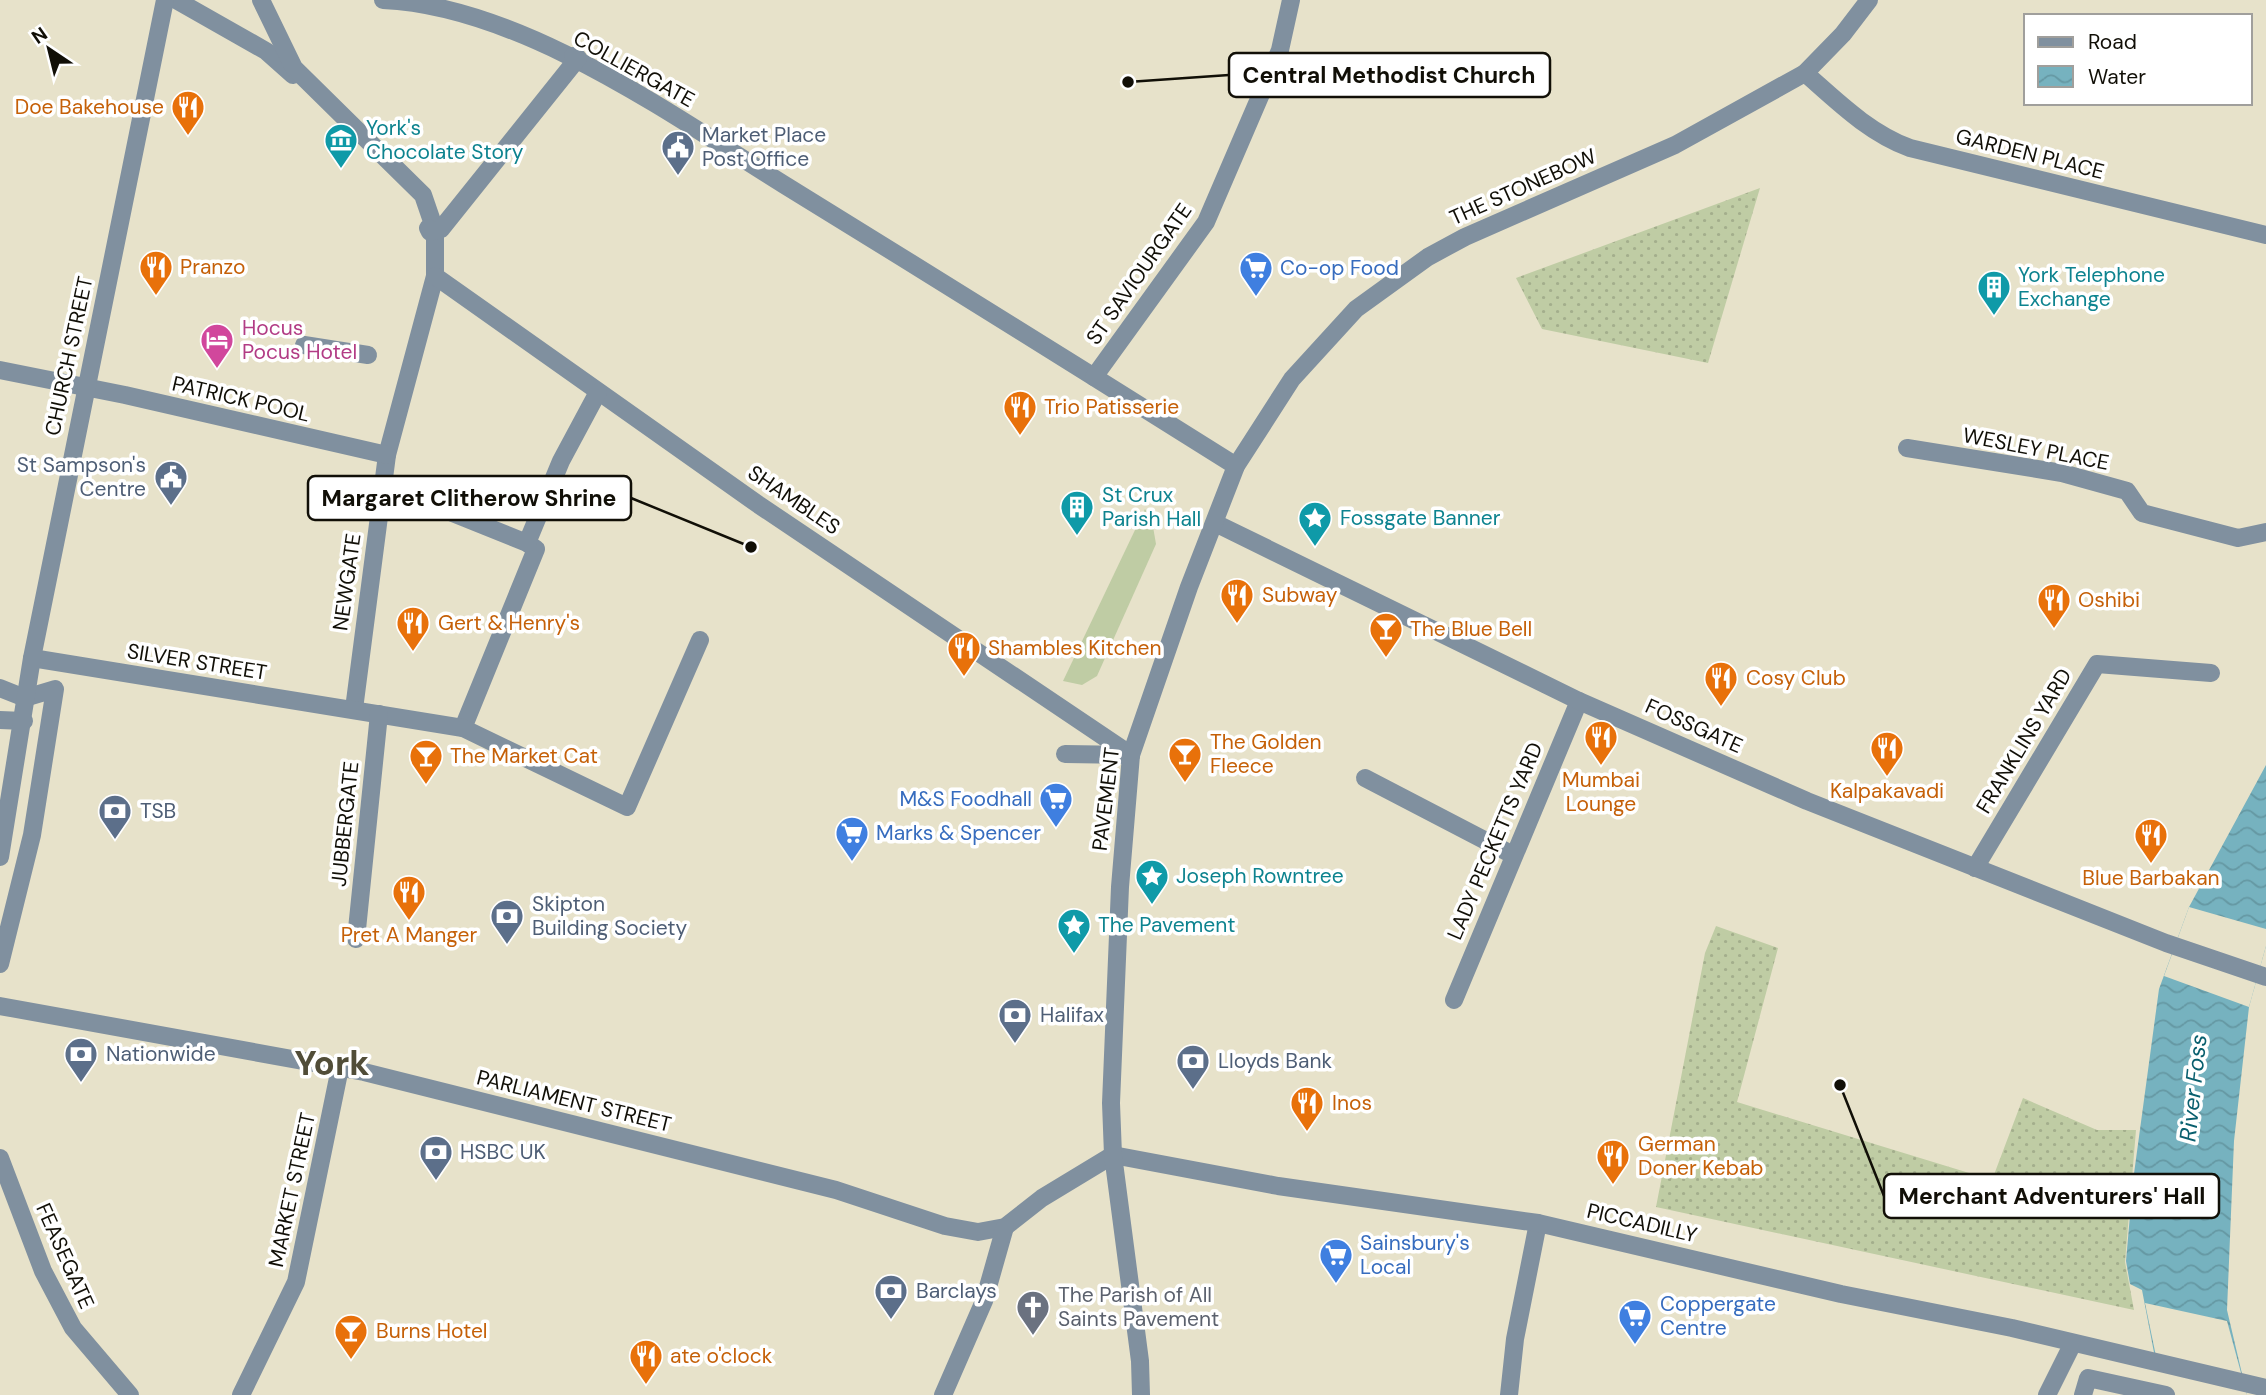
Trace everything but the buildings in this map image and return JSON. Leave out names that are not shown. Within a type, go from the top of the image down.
[{"type":"street","name":"CHURCH STREET","points":[[0,856],[24,721],[32,658],[165,0]]},
{"type":"street","points":[[176,0],[266,51],[418,199],[430,232],[441,229],[578,58],[479,13],[411,0]]},
{"type":"street","points":[[261,0],[294,68],[423,195],[435,230]]},
{"type":"street","name":"COLLIERGATE","points":[[383,0],[477,16],[575,61],[672,115],[1236,466]]},
{"type":"street","name":"ST SAVIOURGATE","points":[[1094,377],[1206,222],[1280,50],[1291,0]]},
{"type":"street","name":"THE STONEBOW","points":[[1236,466],[1292,379],[1356,309],[1428,257],[1465,237],[1675,145],[1805,73],[1843,34],[1869,0]]},
{"type":"street","name":"GARDEN PLACE","points":[[1805,73],[1858,119],[1889,140],[1910,148],[2266,235]]},
{"type":"street","name":"NEWGATE","points":[[354,709],[387,455],[408,360],[420,339],[435,276],[435,230]]},
{"type":"street","name":"SHAMBLES","points":[[435,276],[759,505],[1131,755]]},
{"type":"street","points":[[304,345],[368,355]]},
{"type":"street","name":"PATRICK POOL","points":[[0,370],[387,455]]},
{"type":"street","points":[[527,543],[561,461],[598,392]]},
{"type":"street","name":"WESLEY PLACE","points":[[1907,448],[2062,473],[2127,491],[2142,513],[2238,538],[2266,532]]},
{"type":"street","name":"PAVEMENT","points":[[1141,1395],[1140,1361],[1113,1155],[1111,1102],[1120,887],[1131,755],[1189,587],[1236,466]]},
{"type":"street","points":[[383,485],[536,549],[463,728]]},
{"type":"street","name":"FOSSGATE","points":[[1215,523],[1579,701],[1807,801],[2166,943],[2266,977]]},
{"type":"street","name":"SILVER STREET","points":[[32,658],[463,728],[627,807],[700,640]]},
{"type":"street","name":"FRANKLINS YARD","points":[[1975,868],[2097,664],[2211,673]]},
{"type":"street","points":[[0,688],[25,698],[55,689],[32,835],[0,964]]},
{"type":"street","name":"LADY PECKETTS YARD","points":[[1454,1000],[1579,701]]},
{"type":"street","name":"JUBBERGATE","points":[[356,939],[379,714]]},
{"type":"street","points":[[2,721],[24,721]]},
{"type":"street","points":[[1065,754],[1131,755]]},
{"type":"street","points":[[1365,778],[1513,855]]},
{"type":"street","name":"PARLIAMENT STREET","points":[[0,1006],[340,1068],[836,1190],[945,1226],[978,1232],[1004,1227]]},
{"type":"street","name":"MARKET STREET","points":[[241,1395],[296,1282],[340,1068]]},
{"type":"street","points":[[943,1395],[984,1301],[1004,1227],[1042,1198],[1113,1155]]},
{"type":"street","name":"PICCADILLY","points":[[1113,1155],[1278,1186],[1538,1223],[1841,1294],[2074,1343],[2266,1388]]},
{"type":"street","name":"FEASEGATE","points":[[0,1158],[43,1271],[73,1328],[130,1395]]},
{"type":"street","points":[[1509,1395],[1516,1339],[1538,1223]]},
{"type":"street","points":[[2047,1395],[2074,1343]]},
{"type":"street","points":[[2084,1395],[2088,1378],[2164,1394]]},
{"type":"green space","points":[[1760,188],[1708,363],[1542,329],[1516,278]]},
{"type":"green space","points":[[1145,509],[1152,521],[1156,544],[1097,676],[1082,685],[1063,681]]},
{"type":"green space","points":[[1716,926],[1778,948],[1737,1102],[1992,1180],[2023,1098],[2097,1130],[2136,1130],[2125,1262],[2134,1310],[1656,1207],[1705,953]]},
{"type":"water","name":"River Foss","points":[[2266,765],[2266,946],[2249,1007],[2234,1141],[2227,1310],[2247,1395],[2156,1363],[2142,1290],[2130,1284],[2126,1261],[2133,1181],[2159,989],[2189,907]]},
{"type":"pier","points":[[2189,907],[2266,929],[2266,946],[2249,1007],[2164,976]]},
{"type":"pier","points":[[2145,1303],[2227,1321],[2247,1395],[2164,1395]]},
{"type":"place","name":"Central Methodist Church","points":[[1128,82]]},
{"type":"place","name":"Doe Bakehouse","points":[[188,137]]},
{"type":"place","name":"York's Chocolate Story","points":[[341,170]]},
{"type":"place","name":"Market Place Post Office","points":[[678,177]]},
{"type":"place","name":"Pranzo","points":[[156,297]]},
{"type":"place","name":"Co-op Food","points":[[1256,298]]},
{"type":"place","name":"York Telephone Exchange","points":[[1994,317]]},
{"type":"place","name":"Hocus Pocus Hotel","points":[[217,370]]},
{"type":"place","name":"Trio Patisserie","points":[[1020,437]]},
{"type":"place","name":"St Sampson's Centre","points":[[171,507]]},
{"type":"place","name":"St Crux Parish Hall","points":[[1077,537]]},
{"type":"place","name":"Margaret Clitherow Shrine","points":[[751,547]]},
{"type":"place","name":"Fossgate Banner","points":[[1315,548]]},
{"type":"place","name":"Subway","points":[[1237,625]]},
{"type":"place","name":"Oshibi","points":[[2054,630]]},
{"type":"place","name":"Gert & Henry's","points":[[413,653]]},
{"type":"place","name":"The Blue Bell","points":[[1386,659]]},
{"type":"place","name":"Shambles Kitchen","points":[[964,678]]},
{"type":"place","name":"Cosy Club","points":[[1721,708]]},
{"type":"place","name":"Mumbai Lounge","points":[[1601,767]]},
{"type":"place","name":"Kalpakavadi","points":[[1887,778]]},
{"type":"place","name":"The Golden Fleece","points":[[1185,784]]},
{"type":"place","name":"The Market Cat","points":[[426,786]]},
{"type":"place","name":"M&S Foodhall","points":[[1056,829]]},
{"type":"place","name":"TSB","points":[[115,841]]},
{"type":"place","name":"Marks & Spencer","points":[[852,863]]},
{"type":"place","name":"Blue Barbakan","points":[[2151,865]]},
{"type":"place","name":"Joseph Rowntree","points":[[1152,906]]},
{"type":"place","name":"Pret A Manger","points":[[409,922]]},
{"type":"place","name":"Skipton Building Society","points":[[507,946]]},
{"type":"place","name":"The Pavement","points":[[1074,955]]},
{"type":"place","name":"Halifax","points":[[1015,1045]]},
{"type":"place","name":"Nationwide","points":[[81,1084]]},
{"type":"place","name":"Merchant Adventurers' Hall","points":[[1840,1085]]},
{"type":"place","name":"Lloyds Bank","points":[[1193,1091]]},
{"type":"place","name":"Inos","points":[[1307,1133]]},
{"type":"place","name":"HSBC UK","points":[[436,1182]]},
{"type":"place","name":"German Doner Kebab","points":[[1613,1186]]},
{"type":"place","name":"Sainsbury's Local","points":[[1336,1285]]},
{"type":"place","name":"Barclays","points":[[891,1321]]},
{"type":"place","name":"The Parish of All Saints Pavement","points":[[1033,1337]]},
{"type":"place","name":"Coppergate Centre","points":[[1635,1346]]},
{"type":"place","name":"Burns Hotel","points":[[351,1361]]},
{"type":"place","name":"ate o'clock","points":[[646,1386]]},
{"type":"district","name":"York","points":[[332,1063]]}]
